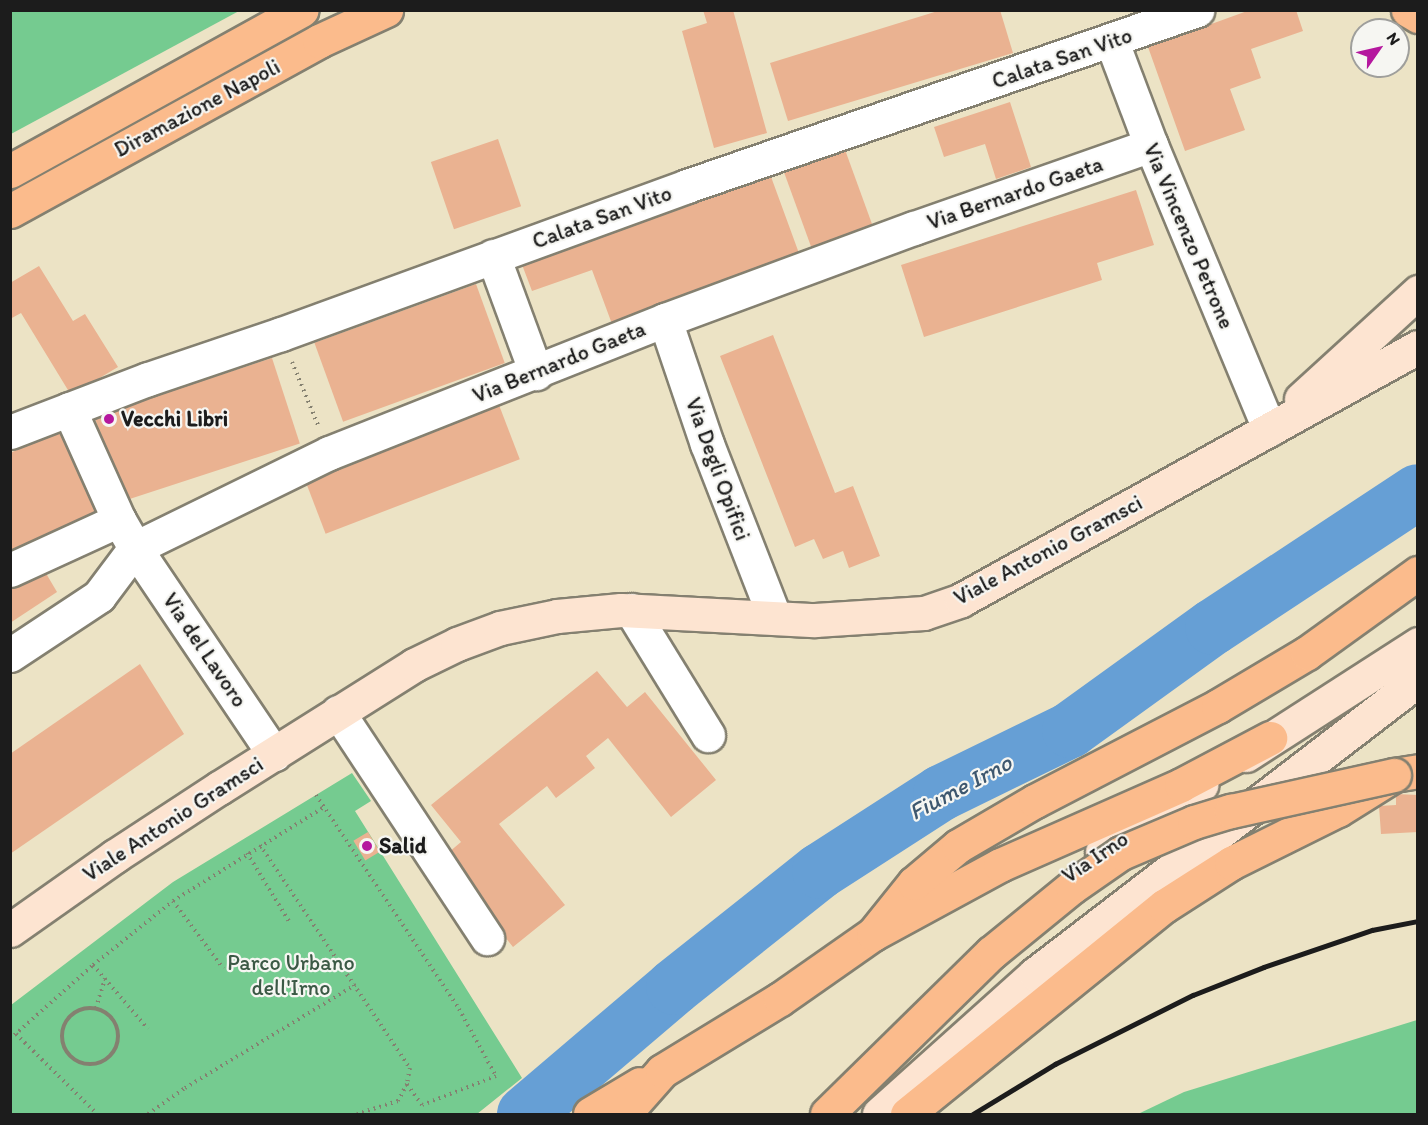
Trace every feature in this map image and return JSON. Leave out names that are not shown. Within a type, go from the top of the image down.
[{"type":"highway","name":"Diramazione Napoli","points":[[10,171],[302,10]]},
{"type":"highway","name":"Diramazione Napoli","points":[[10,211],[319,41],[386,10]]},
{"type":"highway","points":[[1408,10],[1418,16]]},
{"type":"highway","points":[[865,939],[914,883],[958,846],[1035,801],[1218,706],[1307,653],[1418,573]]},
{"type":"highway","points":[[590,1114],[780,999],[865,939],[991,869],[1181,785],[1270,738]]},
{"type":"highway","points":[[827,1114],[991,953],[1072,887],[1121,853],[1194,822],[1231,811],[1406,773]]},
{"type":"highway","points":[[907,1114],[1164,906],[1231,863],[1338,810],[1406,773]]},
{"type":"highway","points":[[624,1114],[662,1071]]},
{"type":"main road","name":"Viale Antonio Gramsci","points":[[1269,429],[1418,292]]},
{"type":"main road","name":"Viale Antonio Gramsci","points":[[10,930],[115,856],[338,712],[414,665],[457,644],[501,628],[557,616],[631,610],[815,620],[884,617],[924,612],[961,600],[1418,347]]},
{"type":"main road","name":"Via Irno","points":[[808,1114],[1006,923],[1059,882],[1270,738],[1418,644]]},
{"type":"main road","points":[[879,1114],[1035,974],[1418,680]]},
{"type":"street","name":"Calata San Vito","points":[[10,432],[687,186],[1112,42],[1197,10]]},
{"type":"street","name":"Via Vincenzo Petrone","points":[[1112,42],[1151,145],[1269,429]]},
{"type":"street","name":"Via Bernardo Gaeta","points":[[10,654],[99,596],[127,534],[665,320],[914,228],[1151,145]]},
{"type":"street","points":[[493,256],[536,373]]},
{"type":"street","name":"Via Degli Opifici","points":[[665,320],[707,444],[774,616]]},
{"type":"street","name":"Via del Lavoro","points":[[69,409],[127,534],[274,754]]},
{"type":"street","points":[[10,570],[127,534]]},
{"type":"street","points":[[631,610],[708,735]]},
{"type":"street","points":[[338,712],[487,938]]},
{"type":"path","points":[[281,334],[329,453]]},
{"type":"path","points":[[316,795],[459,1010],[496,1076],[422,1105],[407,1084]]},
{"type":"path","points":[[10,1040],[93,965],[173,901],[324,807]]},
{"type":"path","points":[[260,845],[410,1068],[407,1084],[398,1101],[357,1114]]},
{"type":"path","points":[[248,853],[290,922]]},
{"type":"path","points":[[173,901],[223,968]]},
{"type":"path","points":[[93,965],[148,1029]]},
{"type":"path","points":[[96,1008],[105,978]]},
{"type":"path","points":[[148,1114],[185,1088],[355,985]]},
{"type":"path","points":[[96,1008],[111,1017],[118,1034],[113,1052],[106,1059],[89,1064],[72,1058],[66,1050],[62,1032],[65,1023],[77,1011],[96,1008]]},
{"type":"path","points":[[16,1034],[97,1114]]},
{"type":"green space","points":[[11,10],[239,10],[239,11],[11,134]]},
{"type":"green space","name":"Parco Urbano dell'Irno","points":[[352,773],[371,801],[355,811],[522,1078],[477,1114],[11,1114],[11,1005],[173,882]]},
{"type":"green space","points":[[1417,1020],[1417,1114],[1138,1114],[1184,1092]]},
{"type":"building","points":[[703,10],[733,10],[767,133],[714,148],[682,31],[707,23]]},
{"type":"building","points":[[941,10],[1000,10],[1013,53],[788,121],[770,63]]},
{"type":"building","points":[[1250,10],[1296,10],[1303,31],[1251,49],[1261,78],[1230,89],[1245,130],[1185,151],[1148,47]]},
{"type":"building","points":[[1010,102],[1031,167],[996,179],[985,144],[944,157],[934,127]]},
{"type":"building","points":[[498,139],[521,206],[454,229],[431,162]]},
{"type":"building","points":[[844,147],[873,226],[812,248],[783,169]]},
{"type":"building","points":[[770,174],[800,256],[612,324],[592,270],[532,291],[521,262]]},
{"type":"building","points":[[1136,190],[1154,245],[1097,263],[1102,280],[924,337],[901,265]]},
{"type":"building","points":[[39,266],[73,321],[85,314],[118,367],[71,395],[21,313],[10,319],[10,283]]},
{"type":"building","points":[[476,284],[505,363],[343,422],[314,343]]},
{"type":"building","points":[[773,335],[835,493],[853,486],[880,556],[849,568],[843,551],[823,559],[814,539],[795,547],[720,356]]},
{"type":"building","points":[[272,358],[300,444],[122,501],[94,416]]},
{"type":"building","points":[[499,405],[520,459],[326,534],[305,480]]},
{"type":"building","points":[[71,427],[110,517],[10,560],[10,453]]},
{"type":"building","points":[[44,570],[57,592],[10,623],[10,586]]},
{"type":"building","points":[[140,664],[184,734],[10,854],[10,754]]},
{"type":"building","points":[[597,671],[627,707],[645,692],[716,780],[671,817],[608,738],[586,756],[595,768],[556,798],[547,786],[499,824],[565,905],[513,947],[442,858],[461,842],[431,805]]},
{"type":"building","points":[[1396,794],[1418,795],[1418,832],[1381,834],[1379,806],[1396,805]]},
{"type":"building","name":"Salid","points":[[368,832],[380,852],[365,860],[353,841]]},
{"type":"waterway","name":"Fiume Irno","points":[[525,1114],[674,987],[820,871],[941,793],[1070,730],[1213,627],[1418,492]]},
{"type":"railway","points":[[973,1114],[1055,1064],[1193,995],[1264,967],[1372,930],[1418,921]]},
{"type":"place","name":"Vecchi Libri","points":[[109,419]]},
{"type":"place","name":"Salid","points":[[367,846]]}]
